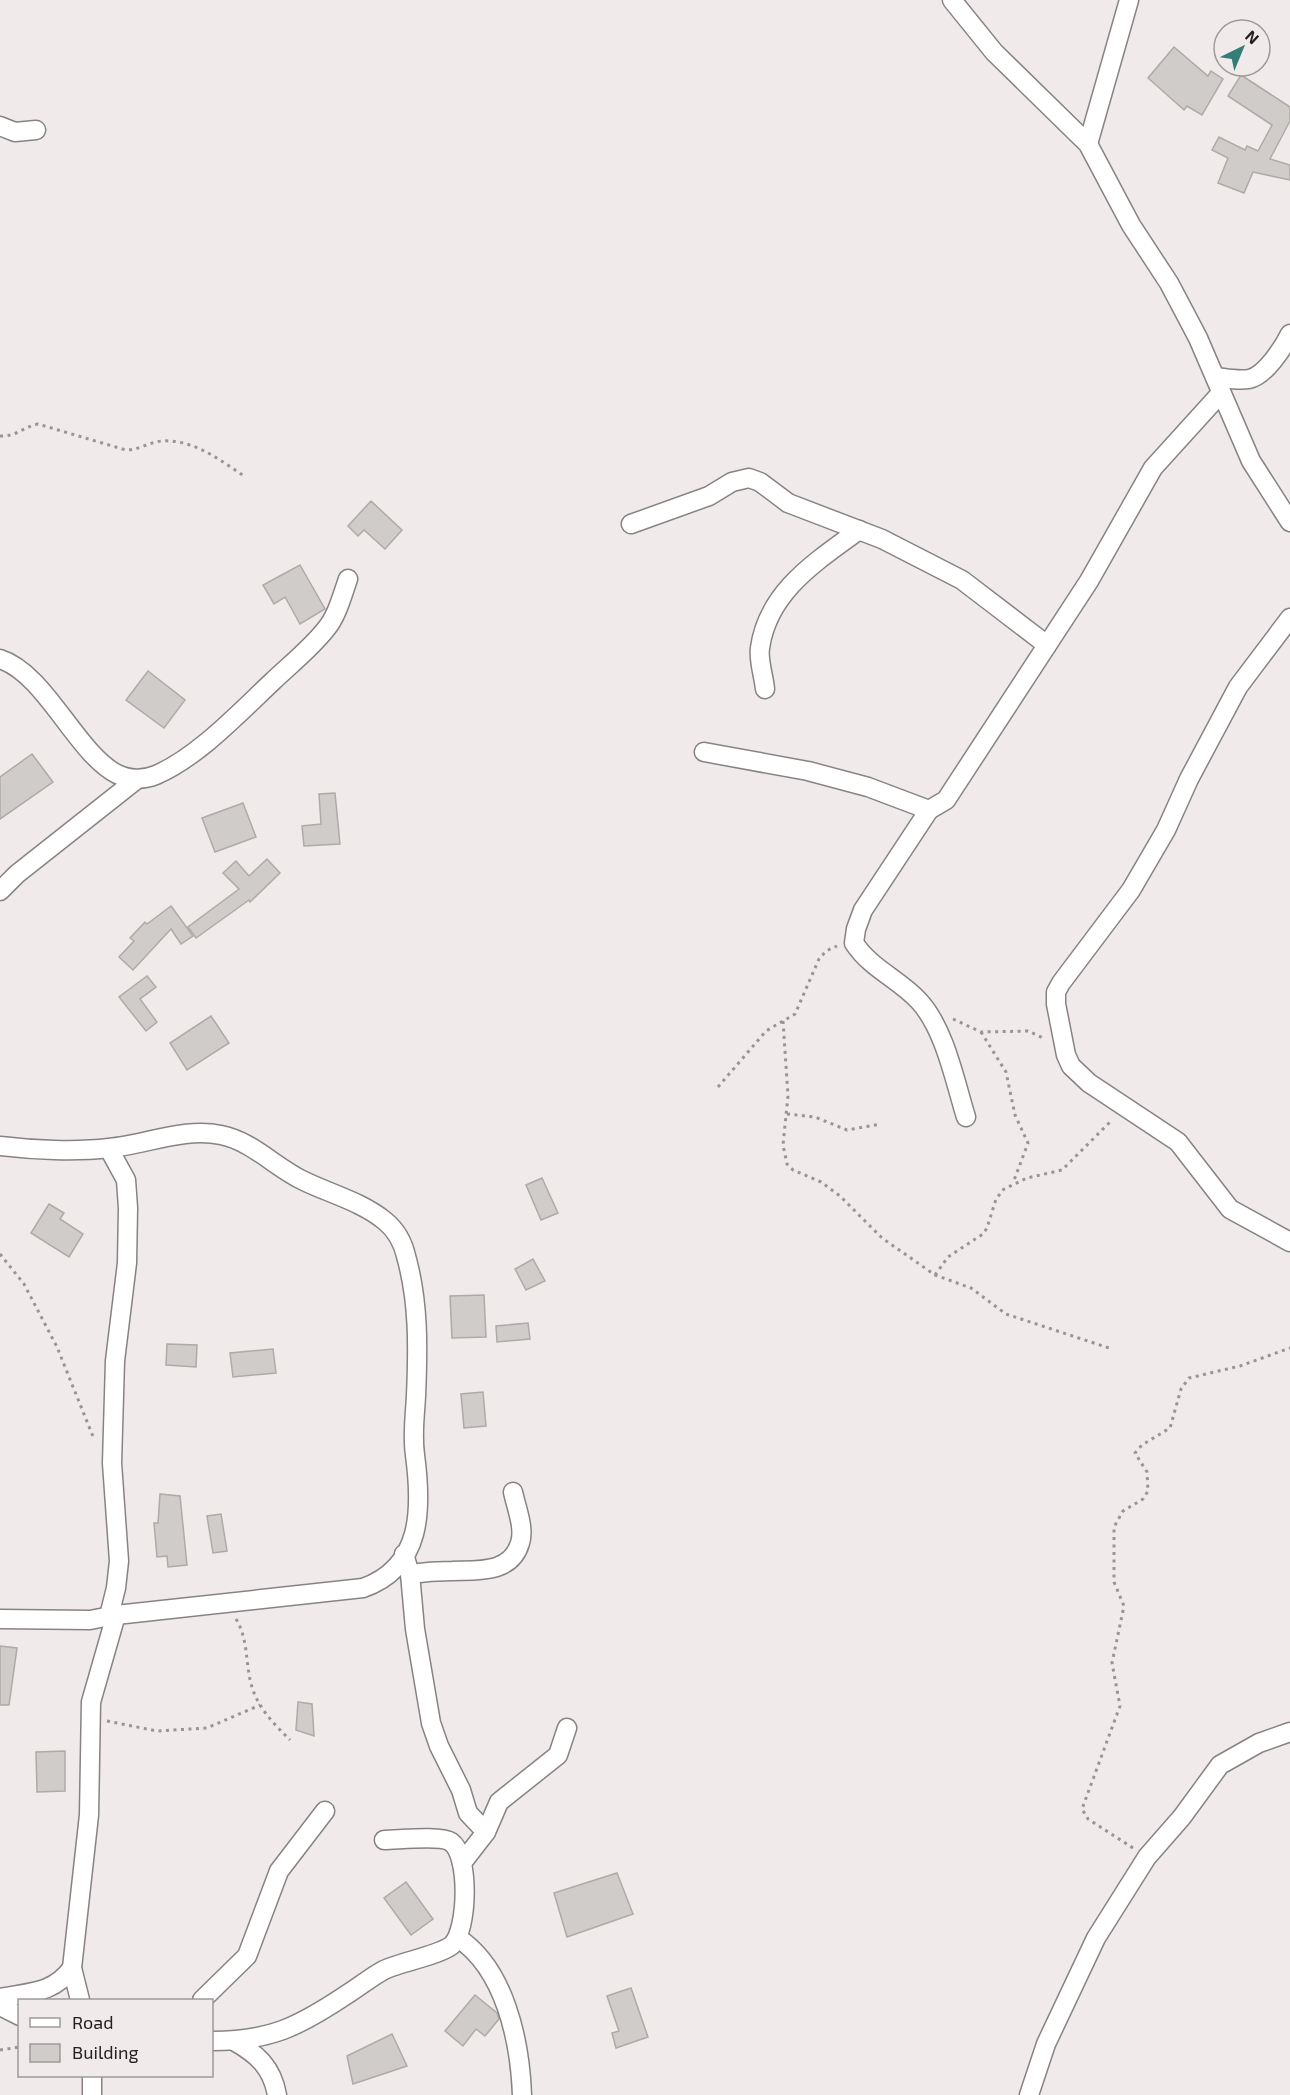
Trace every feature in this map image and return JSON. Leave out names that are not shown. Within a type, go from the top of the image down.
[{"type":"street","points":[[952,0],[994,52],[1088,144],[1131,225],[1169,283],[1218,385],[1251,461],[1290,522]]},
{"type":"street","points":[[1088,144],[1129,0]]},
{"type":"street","points":[[0,126],[15,132],[36,130]]},
{"type":"street","points":[[966,1117],[931,1015],[905,988],[862,955],[854,943],[863,910],[929,810],[946,800],[1111,543],[1159,459],[1218,385],[1250,379],[1260,374],[1285,345],[1290,334]]},
{"type":"street","points":[[631,524],[709,496],[732,482],[749,478],[760,482],[788,503],[882,538],[962,580],[1047,645]]},
{"type":"street","points":[[765,689],[759,649],[780,597],[801,572],[859,530]]},
{"type":"street","points":[[0,891],[17,874],[136,780],[156,775],[190,754],[287,668],[327,628],[348,579]]},
{"type":"street","points":[[1290,618],[1238,687],[1189,778],[1166,830],[1131,890],[1056,992],[1057,1012],[1066,1055],[1071,1066],[1089,1083],[1178,1142],[1230,1209],[1290,1242]]},
{"type":"street","points":[[0,660],[35,686],[97,759],[116,774],[136,780]]},
{"type":"street","points":[[704,752],[808,771],[868,787],[929,810]]},
{"type":"street","points":[[0,1146],[109,1149],[169,1137],[200,1134],[221,1135],[239,1142],[302,1180],[366,1208],[386,1222],[395,1232],[407,1257],[417,1315],[416,1400],[412,1436],[420,1497],[418,1524],[392,1574],[380,1582],[363,1588],[227,1605],[113,1615],[90,1620],[0,1619]]},
{"type":"street","points":[[80,1999],[72,1968],[89,1815],[90,1717],[96,1678],[113,1615],[119,1561],[111,1463],[115,1361],[127,1263],[128,1208],[126,1180],[109,1149]]},
{"type":"street","points":[[410,1574],[479,1572],[494,1569],[512,1557],[520,1543],[521,1529],[513,1492]]},
{"type":"street","points":[[404,1554],[410,1574],[431,1724],[439,1746],[461,1790],[468,1813],[486,1832]]},
{"type":"street","points":[[462,1863],[486,1832],[499,1802],[558,1755],[567,1728]]},
{"type":"street","points":[[1029,2095],[1046,2043],[1096,1938],[1147,1857],[1182,1817],[1220,1765],[1259,1743],[1290,1732]]},
{"type":"street","points":[[204,1999],[247,1956],[279,1871],[325,1811]]},
{"type":"street","points":[[213,2041],[234,2041],[269,2036],[303,2023],[381,1971],[446,1949],[458,1938],[464,1915],[462,1863],[458,1850],[450,1841],[437,1838],[384,1840]]},
{"type":"street","points":[[458,1938],[482,1957],[496,1981],[512,2029],[521,2074],[522,2095]]},
{"type":"street","points":[[0,1998],[34,1994],[52,1987],[63,1980],[72,1968]]},
{"type":"street","points":[[0,2006],[18,2015]]},
{"type":"street","points":[[234,2041],[257,2054],[267,2066],[277,2095]]},
{"type":"street","points":[[92,2077],[92,2095]]},
{"type":"path","points":[[0,436],[15,436],[27,426],[38,424],[52,426],[126,450],[136,450],[162,441],[178,442],[207,452],[244,476]]},
{"type":"path","points":[[718,1087],[766,1031],[797,1010],[811,973],[826,951],[854,943]]},
{"type":"path","points":[[931,1015],[941,1015],[981,1032],[1035,1033],[1066,1055]]},
{"type":"path","points":[[783,1021],[787,1114],[783,1145],[787,1164],[793,1170],[821,1182],[840,1196],[882,1238],[935,1275],[971,1288],[1005,1314],[1109,1348]]},
{"type":"path","points":[[935,1275],[948,1257],[982,1234],[987,1228],[996,1199],[1013,1183],[1028,1143],[1015,1115],[1006,1071],[981,1032]]},
{"type":"path","points":[[1013,1183],[1062,1170],[1126,1106]]},
{"type":"path","points":[[787,1114],[815,1118],[847,1131],[881,1124]]},
{"type":"path","points":[[0,1254],[24,1284],[57,1347],[95,1444]]},
{"type":"path","points":[[1147,1857],[1088,1819],[1082,1809],[1120,1706],[1112,1663],[1124,1606],[1114,1582],[1114,1527],[1123,1511],[1143,1499],[1148,1491],[1147,1472],[1135,1453],[1142,1445],[1170,1428],[1185,1382],[1198,1375],[1240,1366],[1290,1348]]},
{"type":"path","points":[[227,1605],[239,1624],[249,1663],[251,1686],[260,1705],[290,1740]]},
{"type":"path","points":[[90,1717],[157,1731],[173,1731],[207,1728],[260,1705]]},
{"type":"path","points":[[0,2050],[18,2046]]},
{"type":"building","points":[[1174,47],[1208,76],[1211,71],[1212,78],[1223,79],[1202,115],[1187,106],[1184,110],[1148,78]]},
{"type":"building","points":[[1239,78],[1246,78],[1290,107],[1290,121],[1270,159],[1290,165],[1290,180],[1253,172],[1244,193],[1218,183],[1228,158],[1212,150],[1219,137],[1245,150],[1247,146],[1258,151],[1272,125],[1228,96]]},
{"type":"building","points":[[371,501],[402,530],[385,549],[364,530],[358,536],[348,526]]},
{"type":"building","points":[[300,565],[325,609],[300,624],[285,597],[274,604],[263,585]]},
{"type":"building","points":[[148,671],[185,700],[164,728],[126,700]]},
{"type":"building","points":[[32,754],[53,782],[0,819],[0,777]]},
{"type":"building","points":[[335,793],[340,844],[304,846],[302,826],[321,824],[319,794]]},
{"type":"building","points":[[243,803],[256,837],[215,852],[202,818]]},
{"type":"building","points":[[267,859],[280,873],[250,902],[249,900],[196,938],[188,927],[239,889],[223,873],[236,861],[249,876]]},
{"type":"building","points":[[171,906],[193,936],[181,944],[171,929],[133,970],[119,957],[134,941],[130,938],[145,922],[147,924]]},
{"type":"building","points":[[147,976],[156,987],[140,999],[157,1022],[146,1031],[119,997]]},
{"type":"building","points":[[211,1016],[229,1043],[187,1070],[170,1043]]},
{"type":"building","points":[[542,1178],[558,1213],[541,1220],[526,1185]]},
{"type":"building","points":[[49,1204],[64,1213],[60,1219],[83,1234],[69,1257],[31,1233]]},
{"type":"building","points":[[533,1259],[545,1281],[526,1290],[515,1269]]},
{"type":"building","points":[[484,1295],[486,1337],[452,1338],[450,1296]]},
{"type":"building","points":[[528,1323],[530,1339],[497,1342],[496,1326]]},
{"type":"building","points":[[167,1344],[197,1345],[196,1367],[166,1365]]},
{"type":"building","points":[[273,1349],[276,1373],[233,1377],[230,1353]]},
{"type":"building","points":[[483,1392],[486,1426],[464,1428],[461,1394]]},
{"type":"building","points":[[160,1494],[180,1496],[187,1565],[168,1567],[167,1556],[157,1557],[154,1523],[158,1523]]},
{"type":"building","points":[[221,1514],[227,1551],[213,1553],[207,1516]]},
{"type":"building","points":[[0,1646],[17,1648],[9,1705],[0,1705]]},
{"type":"building","points":[[298,1702],[312,1704],[314,1736],[296,1730]]},
{"type":"building","points":[[65,1751],[65,1791],[37,1792],[36,1752]]},
{"type":"building","points":[[617,1873],[633,1914],[567,1937],[554,1893]]},
{"type":"building","points":[[406,1882],[433,1919],[411,1935],[384,1898]]},
{"type":"building","points":[[631,1988],[648,2037],[616,2048],[612,2033],[619,2031],[607,1996]]},
{"type":"building","points":[[475,1995],[497,2013],[499,2019],[485,2036],[476,2029],[463,2046],[445,2031]]},
{"type":"building","points":[[392,2034],[407,2066],[353,2084],[347,2056]]}]
